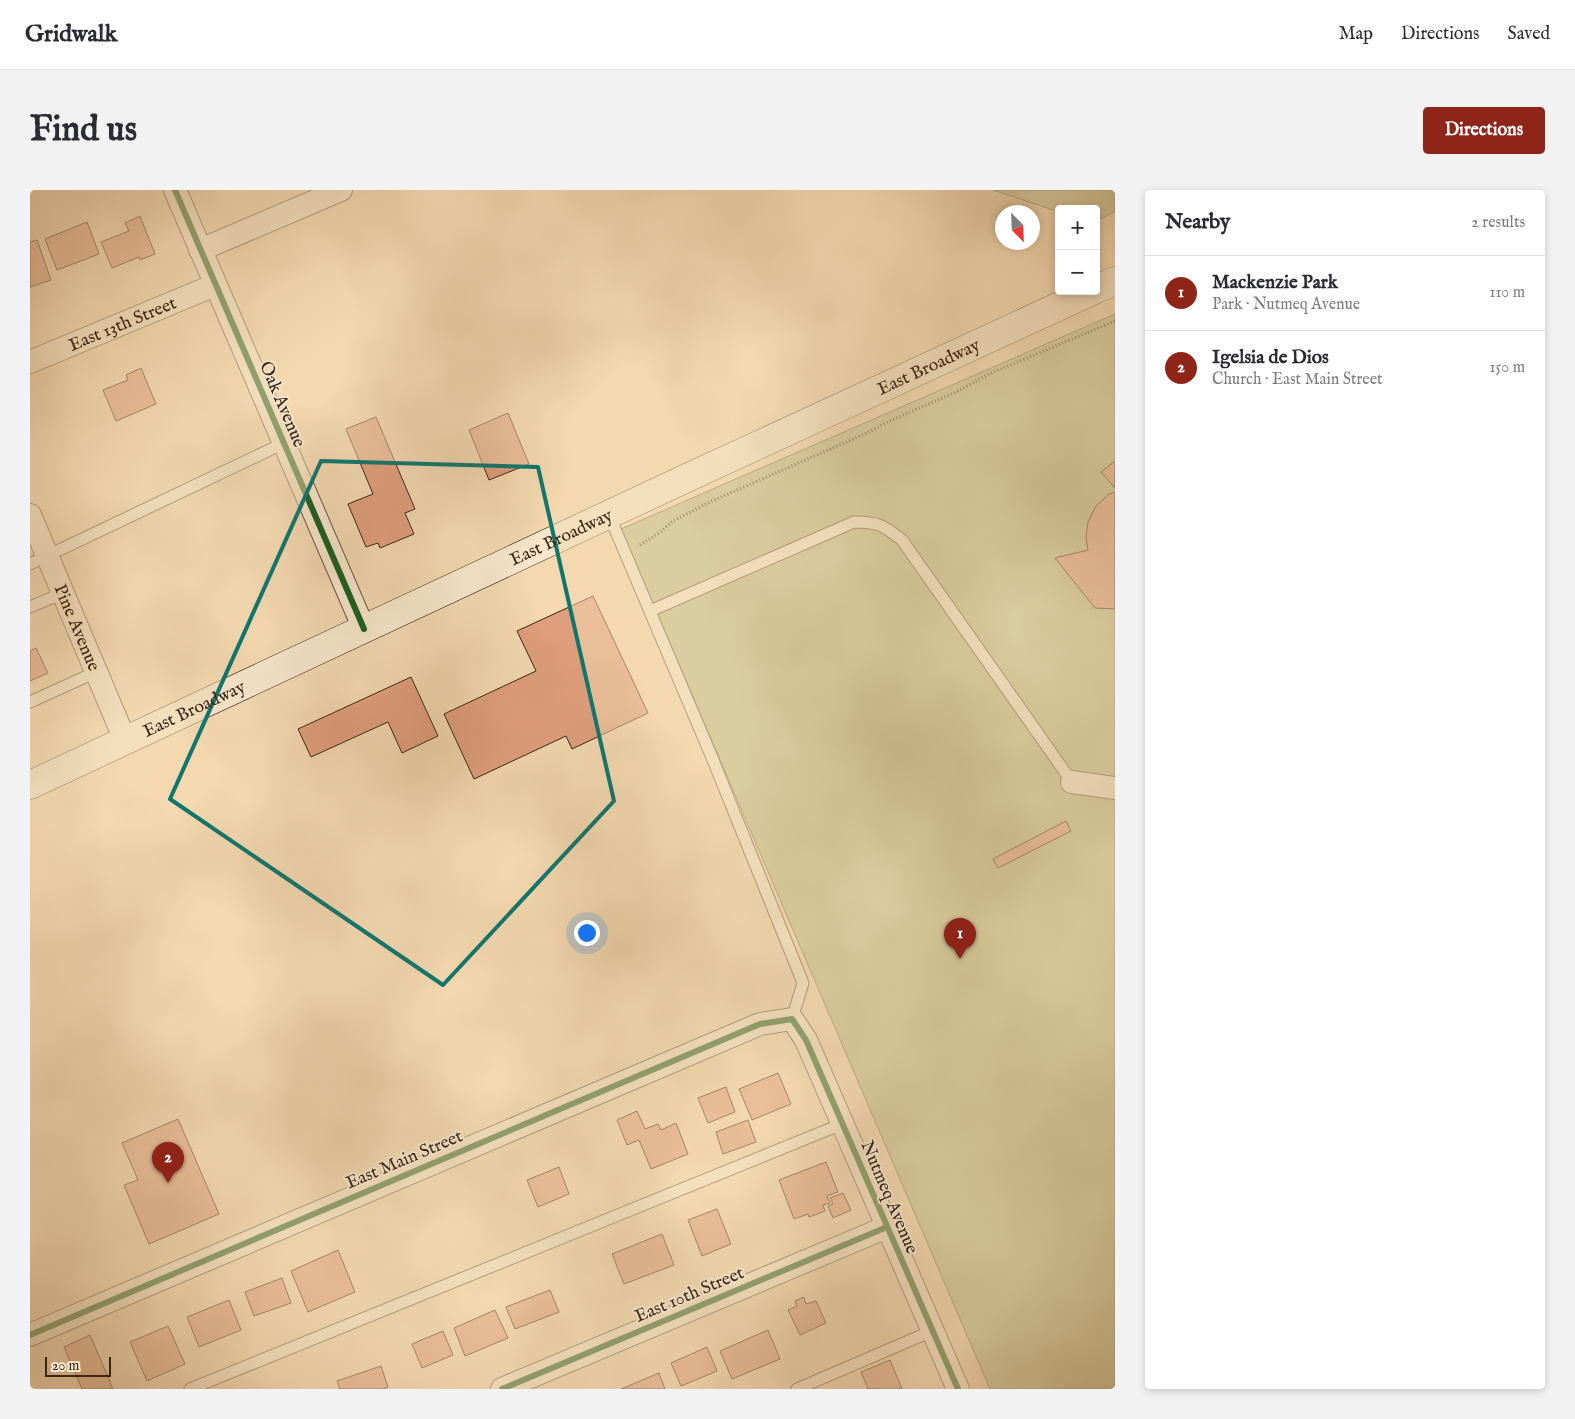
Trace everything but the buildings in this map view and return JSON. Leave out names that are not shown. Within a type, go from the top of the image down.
[{"type":"main road","points":[[1100,287],[1115,281]]},
{"type":"main road","name":"East Broadway","points":[[30,785],[1083,295]]},
{"type":"street","name":"Oak Avenue","points":[[175,190],[364,629]]},
{"type":"street","points":[[200,250],[341,190]]},
{"type":"street","name":"East 13th Street","points":[[30,362],[215,285]]},
{"type":"street","name":"Pine Avenue","points":[[30,515],[39,560],[63,593],[125,740]]},
{"type":"street","points":[[1072,782],[1115,788]]},
{"type":"street","name":"Nutmeq Avenue","points":[[792,1019],[806,1040],[958,1389]]},
{"type":"street","name":"East Main Street","points":[[30,1335],[760,1024],[792,1019]]},
{"type":"street","name":"East 10th Street","points":[[502,1389],[887,1227]]},
{"type":"lane","points":[[39,560],[284,443]]},
{"type":"lane","points":[[609,515],[713,760],[803,984],[792,1019]]},
{"type":"lane","points":[[650,611],[854,522],[870,522],[884,526],[902,540],[1072,782]]},
{"type":"lane","points":[[30,607],[63,593]]},
{"type":"lane","points":[[30,702],[96,672]]},
{"type":"lane","points":[[190,1389],[842,1124]]},
{"type":"lane","points":[[796,1389],[932,1331]]},
{"type":"path","points":[[625,552],[647,542],[673,521],[712,502],[956,392],[989,374],[1115,321]]},
{"type":"highlighted area","points":[[321,461],[538,467],[614,801],[443,985],[170,799]]},
{"type":"green space","points":[[993,190],[1115,190],[1115,212],[1100,219],[1100,205],[1055,205],[1055,211]]},
{"type":"green space","points":[[1115,314],[1115,1389],[990,1389],[621,529]]},
{"type":"cycle path","points":[[175,190],[364,629]]},
{"type":"cycle path","points":[[30,1335],[760,1024],[792,1019],[806,1040],[958,1389]]},
{"type":"cycle path","points":[[502,1389],[887,1227]]},
{"type":"place","name":"Mackenzie Park","points":[[960,959]]},
{"type":"place","name":"Igelsia de Dios","points":[[168,1183]]}]
